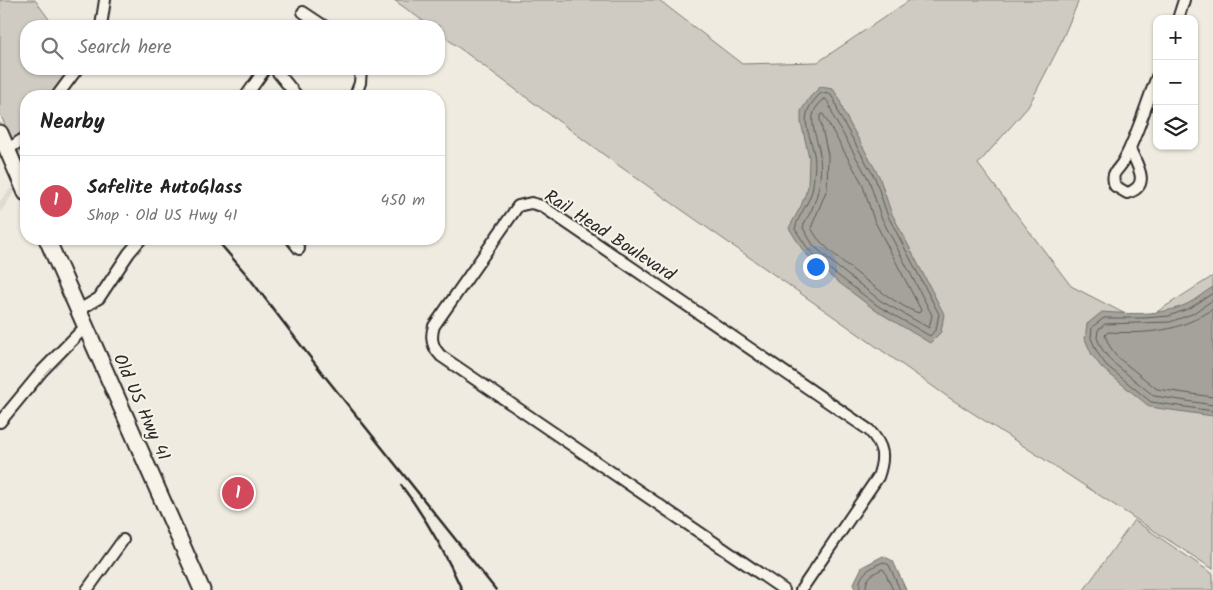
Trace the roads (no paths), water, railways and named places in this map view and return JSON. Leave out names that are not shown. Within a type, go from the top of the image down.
[{"type":"street","points":[[101,20],[105,0]]},
{"type":"street","points":[[1179,15],[1184,0]]},
{"type":"street","points":[[303,12],[315,20]]},
{"type":"street","points":[[61,90],[73,75]]},
{"type":"street","points":[[250,90],[261,75]]},
{"type":"street","points":[[280,75],[293,90]]},
{"type":"street","points":[[357,90],[360,75]]},
{"type":"street","points":[[1130,149],[1153,88]]},
{"type":"street","points":[[0,133],[20,179]]},
{"type":"street","points":[[7,150],[20,141]]},
{"type":"street","name":"Rail Head Boulevard","points":[[784,590],[436,351],[431,339],[434,326],[518,206],[530,203],[542,206],[869,430],[876,437],[883,457],[878,478],[801,590]]},
{"type":"street","name":"Old US Hwy 41","points":[[50,245],[202,590]]},
{"type":"street","points":[[79,310],[98,298],[136,245]]},
{"type":"street","points":[[296,245],[299,249]]},
{"type":"street","points":[[0,422],[42,371],[86,326]]},
{"type":"street","points":[[87,590],[122,540]]},
{"type":"water","points":[[820,87],[833,89],[839,98],[844,113],[879,176],[891,212],[944,314],[941,332],[930,343],[875,310],[829,275],[804,252],[789,228],[801,206],[808,187],[809,157],[801,122],[801,111],[810,97]]},
{"type":"water","points":[[1213,287],[1213,416],[1150,407],[1102,368],[1092,355],[1085,339],[1087,324],[1102,312],[1134,314],[1167,311],[1190,302]]},
{"type":"water","points":[[883,556],[893,561],[906,590],[856,590],[853,585],[862,567]]},
{"type":"railway","points":[[221,245],[247,275],[323,374],[496,590]]},
{"type":"railway","points":[[401,485],[419,510],[449,562],[462,590]]},
{"type":"place","name":"Safelite AutoGlass","points":[[238,493]]}]
